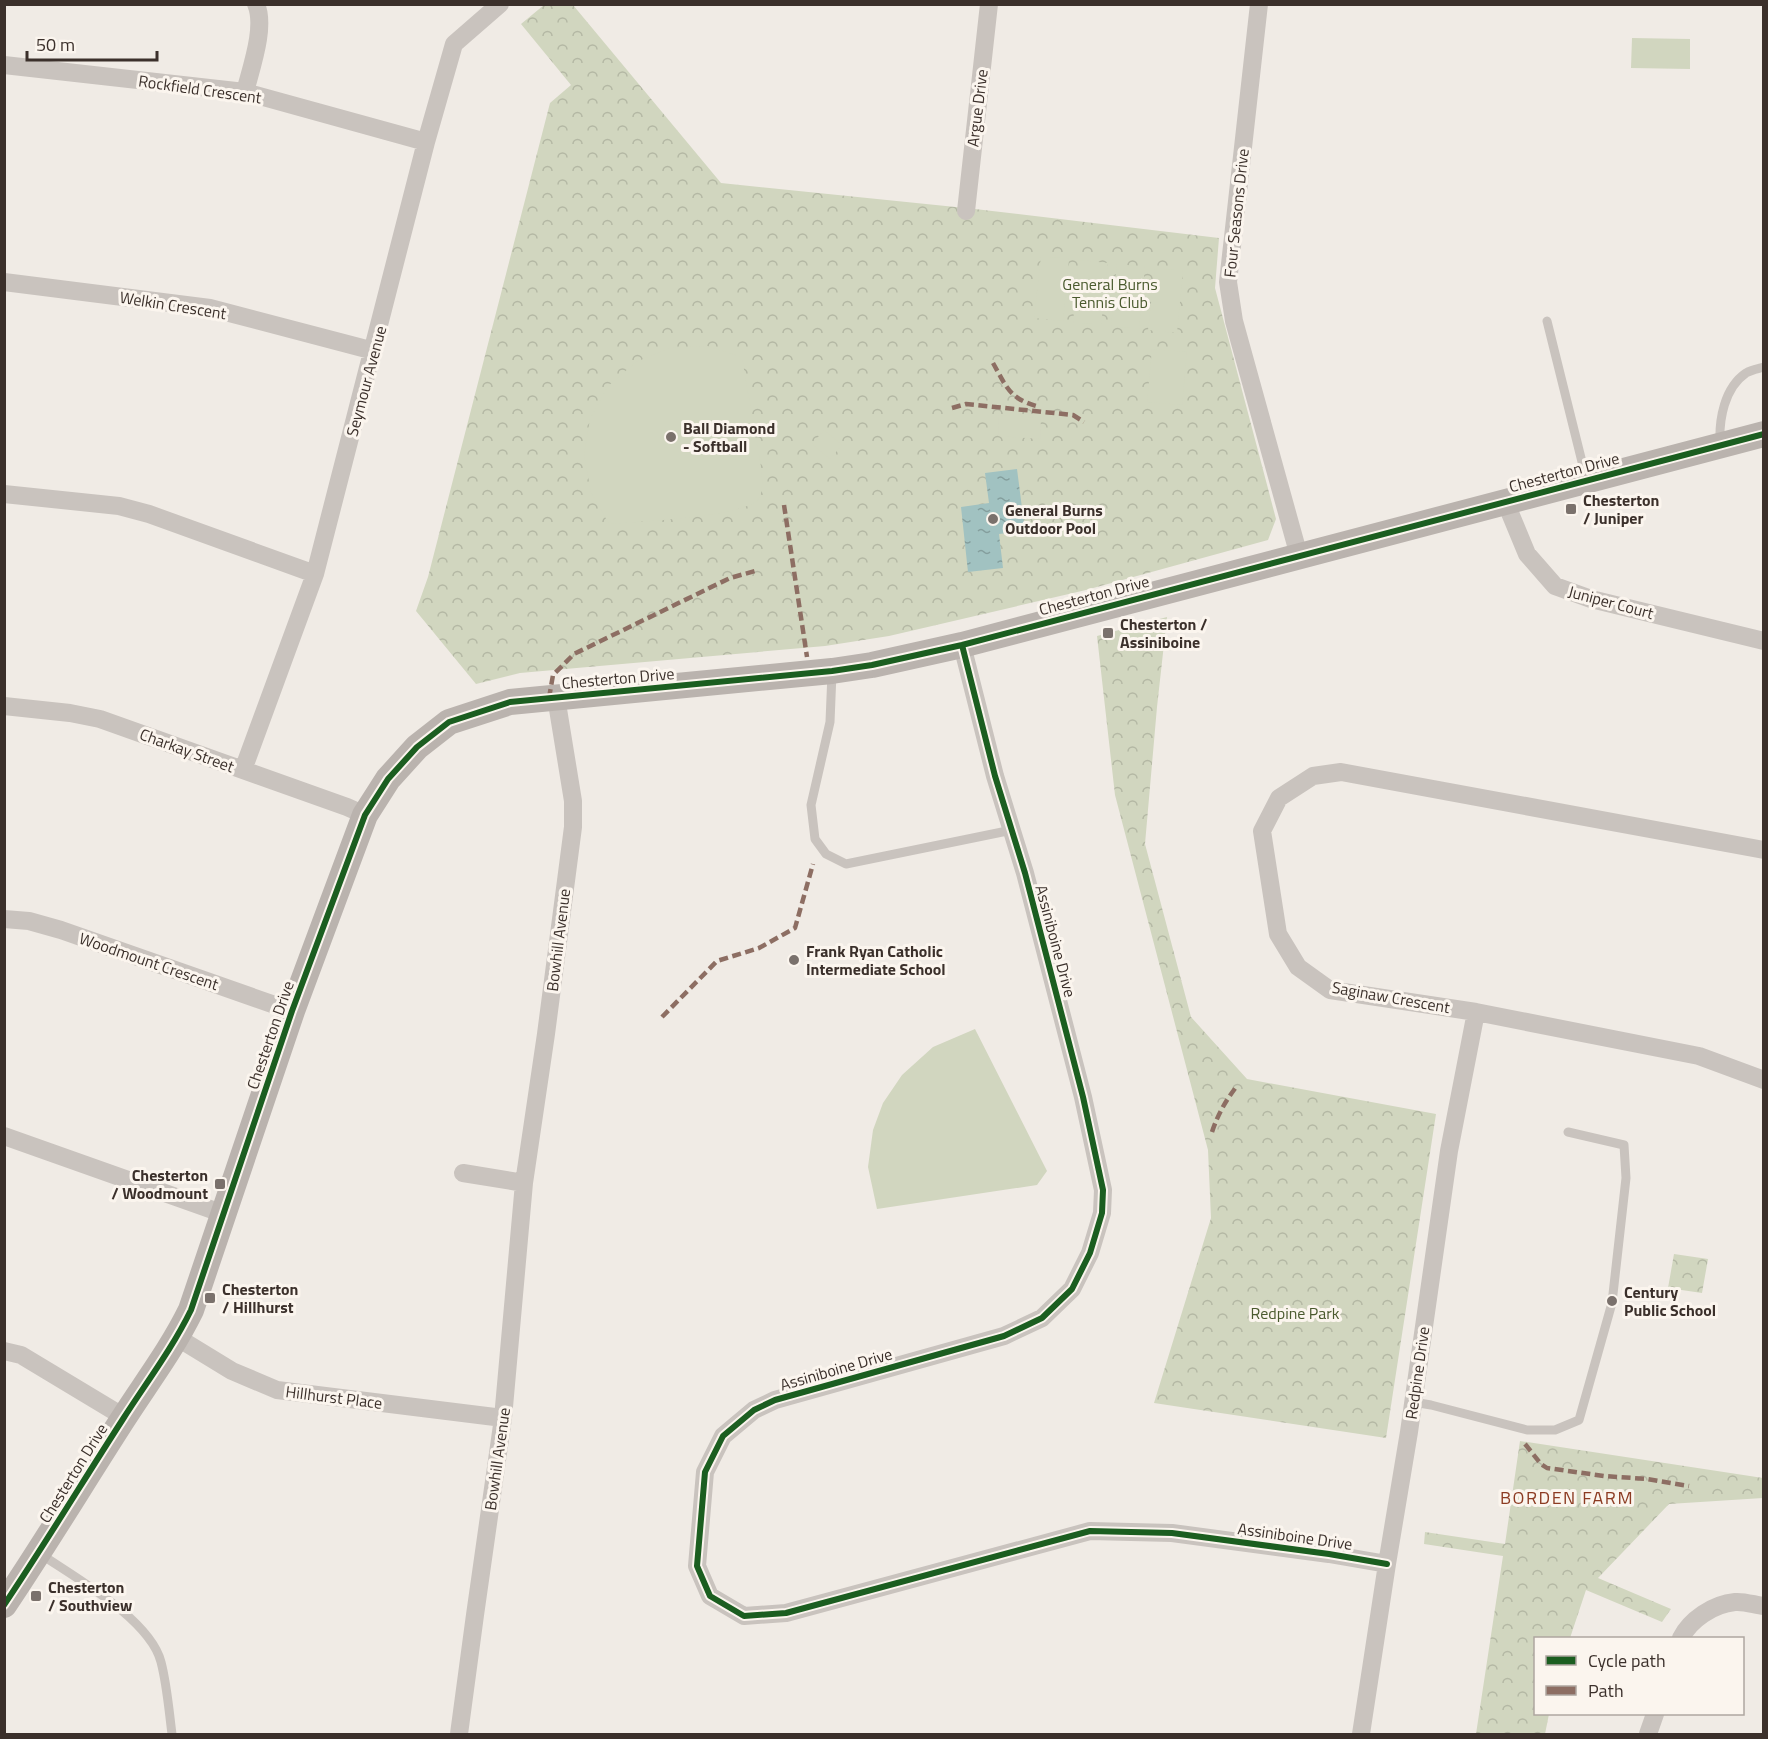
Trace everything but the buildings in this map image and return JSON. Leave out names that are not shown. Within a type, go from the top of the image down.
[{"type":"street","points":[[245,92],[259,32],[259,10],[256,4]]},
{"type":"street","name":"Seymour Avenue","points":[[243,770],[315,574],[426,142],[454,44],[500,4]]},
{"type":"street","name":"Argue Drive","points":[[966,210],[989,4]]},
{"type":"street","name":"Four Seasons Drive","points":[[1259,4],[1228,282],[1234,321],[1299,556]]},
{"type":"street","name":"Rockfield Crescent","points":[[4,65],[245,92],[426,142]]},
{"type":"street","name":"Welkin Crescent","points":[[4,282],[210,308],[374,351]]},
{"type":"street","name":"Chesterton Drive","points":[[5,1604],[124,1417],[178,1338],[191,1310],[292,1011],[365,815],[388,779],[417,747],[449,722],[510,702],[832,671],[872,665],[962,645],[1764,434]]},
{"type":"street","points":[[4,494],[118,506],[150,514],[315,574]]},
{"type":"street","name":"Juniper Court","points":[[1505,501],[1527,554],[1555,586],[1592,599],[1764,641]]},
{"type":"street","name":"Assiniboine Drive","points":[[962,645],[995,776],[1025,873],[1081,1086],[1103,1190],[1102,1213],[1090,1253],[1072,1289],[1042,1318],[1004,1336],[775,1401],[754,1410],[723,1436],[705,1472],[697,1566],[710,1596],[744,1616],[786,1613],[1090,1531],[1172,1533],[1387,1564]]},
{"type":"street","name":"Bowhill Avenue","points":[[459,1734],[503,1418],[524,1183],[573,827],[573,801],[556,697]]},
{"type":"street","name":"Charkay Street","points":[[4,706],[70,713],[100,719],[365,815]]},
{"type":"street","name":"Saginaw Crescent","points":[[1764,850],[1341,772],[1314,776],[1279,798],[1262,831],[1278,934],[1298,967],[1330,990],[1476,1012],[1699,1056],[1764,1080]]},
{"type":"street","name":"Woodmount Crescent","points":[[4,919],[29,921],[61,930],[292,1011]]},
{"type":"street","name":"Redpine Drive","points":[[1361,1734],[1413,1402],[1449,1151],[1476,1012]]},
{"type":"street","points":[[4,1136],[224,1214]]},
{"type":"street","points":[[463,1173],[524,1183]]},
{"type":"street","name":"Hillhurst Place","points":[[178,1338],[232,1371],[277,1390],[503,1418]]},
{"type":"street","points":[[4,1351],[21,1355],[124,1417]]},
{"type":"street","points":[[1682,1637],[1690,1624],[1708,1610],[1735,1602],[1764,1606]]},
{"type":"street","points":[[1648,1734],[1654,1715]]},
{"type":"lane","points":[[1547,321],[1587,480]]},
{"type":"lane","points":[[1720,445],[1719,427],[1725,402],[1733,386],[1751,370],[1764,367]]},
{"type":"lane","points":[[832,671],[830,722],[812,806],[814,839],[826,854],[846,864],[1012,830]]},
{"type":"lane","points":[[1413,1402],[1527,1430],[1555,1430],[1579,1420],[1612,1303],[1626,1178],[1624,1145],[1568,1132]]},
{"type":"lane","points":[[39,1553],[125,1612],[148,1637],[161,1659],[172,1734]]},
{"type":"green space","name":"General Burns Tennis Club","points":[[544,5],[573,5],[721,183],[975,209],[1219,238],[1215,288],[1276,519],[1268,540],[1086,590],[889,636],[825,646],[520,673],[476,684],[416,611],[428,577],[550,103],[571,85],[521,24]]},
{"type":"green space","points":[[1632,38],[1690,39],[1690,69],[1631,68]]},
{"type":"green space","points":[[1041,256],[1069,259],[1063,321],[1034,318]]},
{"type":"green space","points":[[1079,260],[1108,263],[1101,325],[1073,322]]},
{"type":"green space","points":[[1117,264],[1145,267],[1139,329],[1111,326]]},
{"type":"green space","points":[[1155,268],[1183,271],[1177,333],[1148,330]]},
{"type":"green space","name":"Ball Diamond - Softball","points":[[707,346],[742,357],[761,466],[760,497],[752,504],[715,514],[609,524],[591,492],[584,455],[590,419],[608,386],[636,362],[670,348]]},
{"type":"green space","points":[[1152,349],[1187,352],[1182,405],[1147,402]]},
{"type":"green space","points":[[999,415],[1041,418],[1040,439],[998,436]]},
{"type":"green space","points":[[824,430],[842,445],[830,459],[812,444]]},
{"type":"green space","name":"Redpine Park","points":[[1167,617],[1145,844],[1191,1017],[1247,1079],[1436,1114],[1386,1438],[1154,1403],[1211,1218],[1208,1150],[1115,795],[1097,636]]},
{"type":"green space","points":[[975,1029],[1047,1171],[1037,1185],[877,1209],[868,1167],[873,1130],[883,1103],[902,1075],[933,1047]]},
{"type":"green space","points":[[1674,1254],[1708,1259],[1702,1293],[1668,1288]]},
{"type":"green space","points":[[1520,1441],[1763,1478],[1763,1498],[1669,1504],[1598,1578],[1671,1609],[1662,1622],[1586,1590],[1570,1637],[1534,1637],[1534,1715],[1549,1715],[1545,1734],[1476,1734],[1503,1556],[1424,1544],[1425,1532],[1505,1544]]},
{"type":"water","name":"General Burns Outdoor Pool","points":[[1017,469],[1025,531],[999,534],[1003,568],[968,572],[961,507],[989,503],[985,473]]},
{"type":"marked path","points":[[993,363],[1009,390],[1020,399],[1036,406]]},
{"type":"marked path","points":[[952,408],[966,404],[1073,415],[1084,422]]},
{"type":"marked path","points":[[784,505],[807,657]]},
{"type":"marked path","points":[[549,698],[553,675],[574,654],[730,578],[755,571]]},
{"type":"marked path","points":[[662,1017],[717,961],[759,948],[795,928],[813,864]]},
{"type":"marked path","points":[[1212,1132],[1217,1119],[1237,1086]]},
{"type":"marked path","points":[[1525,1444],[1547,1468],[1689,1486]]},
{"type":"cycle path","points":[[4,1605],[184,1324],[191,1310],[292,1011],[365,815],[388,779],[417,747],[449,722],[510,702],[832,671],[872,665],[962,645],[1764,434]]},
{"type":"cycle path","points":[[962,645],[995,776],[1025,873],[1083,1097],[1103,1190],[1102,1213],[1090,1253],[1072,1289],[1042,1318],[1004,1336],[775,1400],[754,1410],[723,1436],[705,1472],[697,1566],[710,1596],[744,1616],[786,1613],[1090,1531],[1172,1533],[1387,1564]]},
{"type":"place","name":"Ball Diamond - Softball","points":[[671,437]]},
{"type":"place","name":"Chesterton / Juniper","points":[[1571,509]]},
{"type":"place","name":"General Burns Outdoor Pool","points":[[993,519]]},
{"type":"place","name":"Chesterton / Assiniboine","points":[[1108,633]]},
{"type":"place","name":"Frank Ryan Catholic Intermediate School","points":[[794,960]]},
{"type":"place","name":"Chesterton / Woodmount","points":[[220,1184]]},
{"type":"place","name":"Chesterton / Hillhurst","points":[[210,1298]]},
{"type":"place","name":"Century Public School","points":[[1612,1301]]},
{"type":"place","name":"Chesterton / Southview","points":[[36,1596]]},
{"type":"district","name":"BORDEN FARM","points":[[1567,1498]]}]
